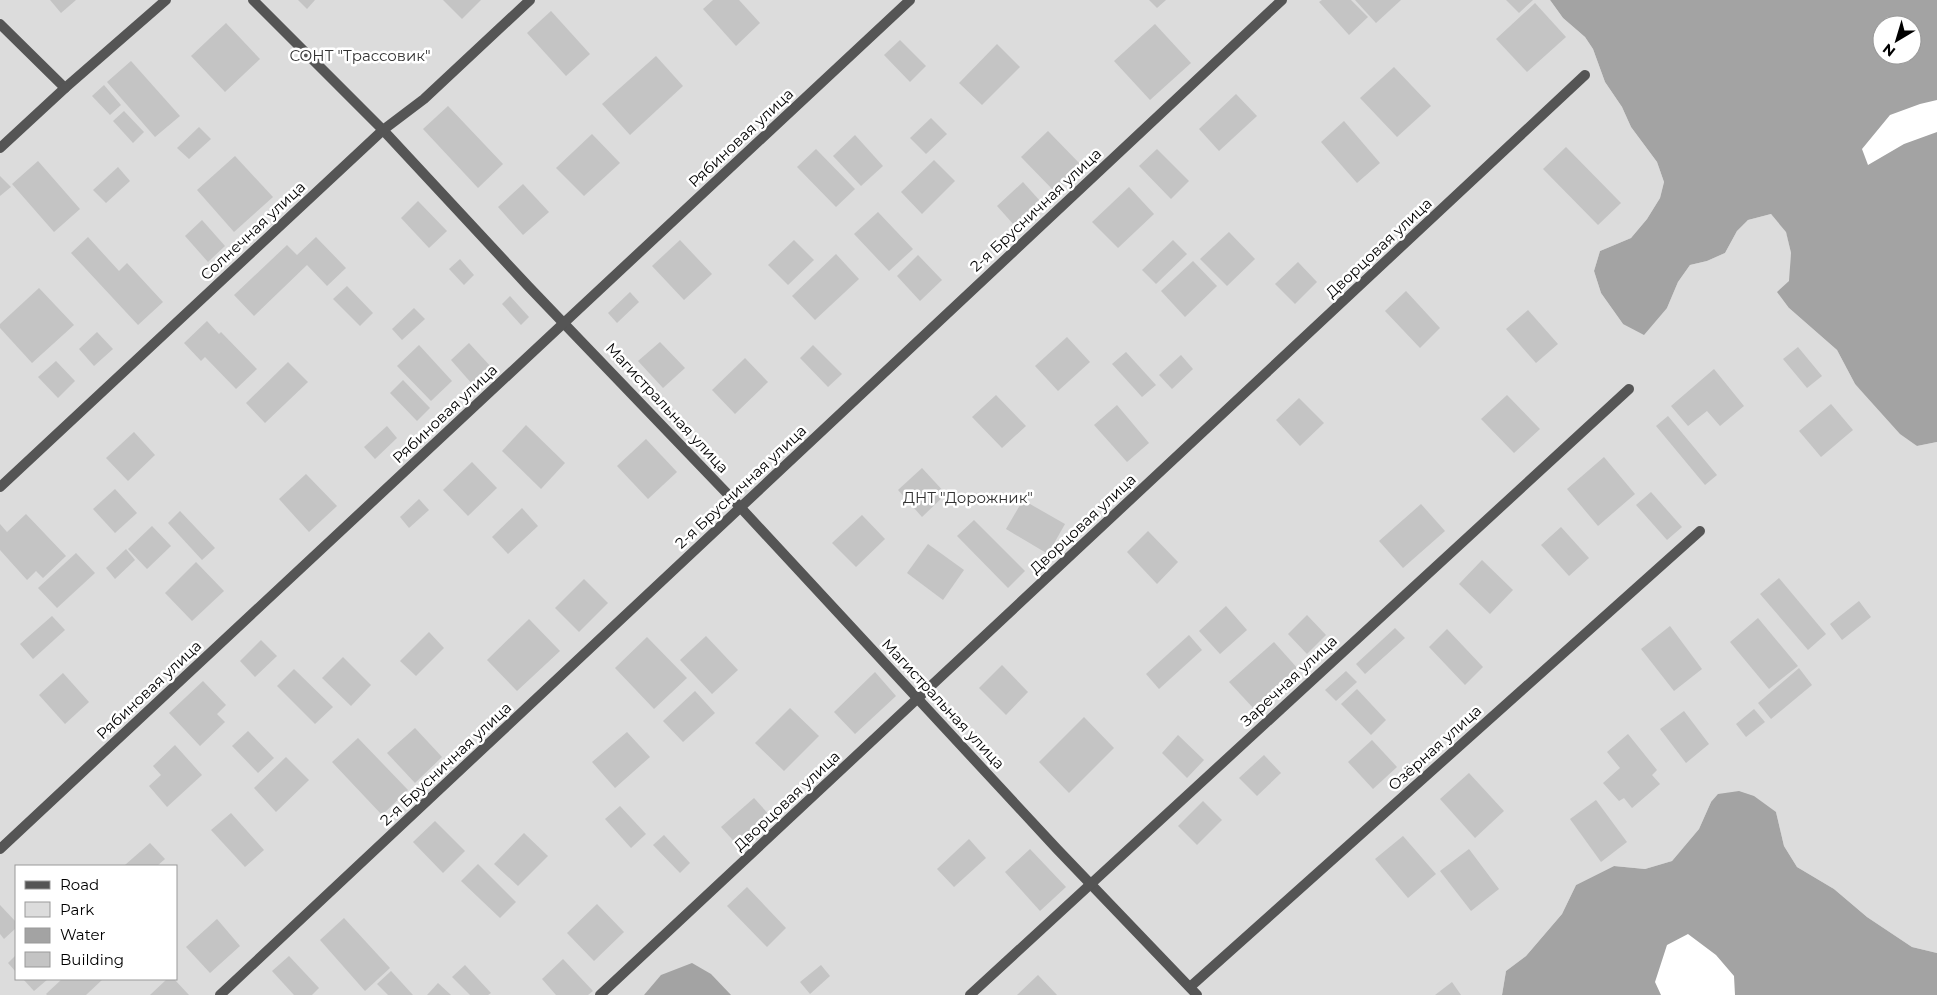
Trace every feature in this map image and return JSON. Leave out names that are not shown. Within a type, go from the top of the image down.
[{"type":"street","points":[[0,148],[65,88],[166,0]]},
{"type":"street","name":"Магистральная улица","points":[[252,0],[384,130],[528,286],[741,508],[1057,849],[1197,995]]},
{"type":"street","name":"Солнечная улица","points":[[0,487],[384,130],[424,99],[530,0]]},
{"type":"street","name":"Рябиновая улица","points":[[0,849],[910,0]]},
{"type":"street","name":"2-я Брусничная улица","points":[[220,995],[1282,0]]},
{"type":"street","points":[[0,24],[65,88]]},
{"type":"street","name":"Дворцовая улица","points":[[600,995],[1585,75]]},
{"type":"street","name":"Заречная улица","points":[[970,995],[1629,389]]},
{"type":"street","name":"Озёрная улица","points":[[1190,987],[1700,531]]},
{"type":"green space","name":"ДНТ \"Дорожник\"","points":[[0,0],[1550,0],[1563,18],[1585,37],[1593,49],[1605,82],[1622,107],[1631,127],[1657,162],[1664,182],[1660,198],[1647,219],[1631,238],[1600,251],[1594,271],[1601,293],[1623,324],[1667,308],[1678,282],[1690,265],[1707,261],[1725,253],[1737,231],[1748,220],[1771,214],[1786,231],[1791,253],[1789,308],[1837,350],[1855,384],[1917,446],[1937,442],[1937,953],[1912,947],[1867,917],[1834,889],[1797,867],[1784,846],[1776,812],[1711,802],[1699,829],[1672,861],[1645,869],[1614,866],[1576,885],[1562,914],[1526,956],[1506,971],[1502,995],[0,995]]},
{"type":"water","points":[[1550,0],[1937,0],[1937,100],[1890,115],[1862,149],[1868,165],[1904,144],[1937,132],[1937,442],[1917,446],[1900,434],[1855,384],[1837,350],[1789,308],[1777,292],[1789,281],[1791,253],[1786,232],[1771,214],[1748,220],[1737,231],[1725,253],[1707,261],[1690,265],[1678,282],[1667,308],[1644,335],[1623,324],[1601,293],[1594,271],[1600,251],[1631,238],[1647,219],[1660,198],[1664,182],[1657,162],[1631,127],[1622,107],[1605,82],[1593,49],[1585,37],[1563,18]]},
{"type":"water","points":[[1739,791],[1754,796],[1776,812],[1784,846],[1797,867],[1834,889],[1867,917],[1912,947],[1937,953],[1937,995],[1735,995],[1734,976],[1716,955],[1688,934],[1667,945],[1655,982],[1661,995],[1502,995],[1506,971],[1526,956],[1562,914],[1576,885],[1614,866],[1645,869],[1672,861],[1699,829],[1711,802],[1718,794]]},
{"type":"water","points":[[692,963],[711,974],[731,995],[644,995],[661,975]]},
{"type":"building","points":[[50,0],[76,0],[61,13]]},
{"type":"building","points":[[298,0],[315,0],[307,9]]},
{"type":"building","points":[[443,0],[481,0],[462,19]]},
{"type":"building","points":[[713,0],[739,0],[760,23],[736,46],[703,9]]},
{"type":"building","points":[[1149,0],[1166,0],[1157,8]]},
{"type":"building","points":[[1322,0],[1351,0],[1368,17],[1349,35],[1319,2]]},
{"type":"building","points":[[1355,0],[1401,0],[1376,23]]},
{"type":"building","points":[[1506,0],[1533,0],[1519,13]]},
{"type":"building","points":[[1535,3],[1566,37],[1527,72],[1496,39]]},
{"type":"building","points":[[551,11],[590,54],[566,76],[527,33]]},
{"type":"building","points":[[226,23],[260,59],[225,92],[191,56]]},
{"type":"building","points":[[1155,24],[1191,63],[1150,100],[1114,61]]},
{"type":"building","points":[[900,40],[926,66],[910,82],[884,55]]},
{"type":"building","points":[[997,44],[1020,67],[982,105],[959,83]]},
{"type":"building","points":[[656,56],[683,86],[630,135],[602,104]]},
{"type":"building","points":[[131,61],[180,116],[155,137],[107,82]]},
{"type":"building","points":[[1394,67],[1431,106],[1397,137],[1360,98]]},
{"type":"building","points":[[104,85],[121,105],[110,115],[92,96]]},
{"type":"building","points":[[1236,94],[1257,116],[1219,151],[1199,129]]},
{"type":"building","points":[[448,106],[503,164],[478,188],[423,129]]},
{"type":"building","points":[[124,111],[144,132],[133,143],[113,121]]},
{"type":"building","points":[[931,118],[947,134],[926,154],[910,138]]},
{"type":"building","points":[[1344,121],[1380,163],[1357,183],[1321,142]]},
{"type":"building","points":[[199,127],[211,139],[189,159],[177,148]]},
{"type":"building","points":[[1048,131],[1082,166],[1055,192],[1021,157]]},
{"type":"building","points":[[592,134],[620,163],[584,196],[556,168]]},
{"type":"building","points":[[855,135],[883,166],[861,186],[833,156]]},
{"type":"building","points":[[1566,147],[1621,203],[1598,225],[1543,169]]},
{"type":"building","points":[[816,149],[855,189],[836,207],[797,167]]},
{"type":"building","points":[[1157,149],[1189,181],[1171,199],[1139,166]]},
{"type":"building","points":[[235,156],[273,197],[234,232],[197,190]]},
{"type":"building","points":[[934,160],[955,181],[922,214],[901,192]]},
{"type":"building","points":[[38,161],[80,209],[54,232],[12,184]]},
{"type":"building","points":[[118,167],[130,181],[106,203],[93,190]]},
{"type":"building","points":[[0,176],[11,187],[0,196]]},
{"type":"building","points":[[1023,182],[1041,202],[1014,225],[997,206]]},
{"type":"building","points":[[523,184],[549,212],[523,235],[498,207]]},
{"type":"building","points":[[1129,187],[1154,214],[1118,248],[1092,222]]},
{"type":"building","points":[[418,201],[447,231],[429,248],[401,218]]},
{"type":"building","points":[[878,212],[913,249],[889,271],[854,234]]},
{"type":"building","points":[[202,220],[225,246],[208,262],[185,236]]},
{"type":"building","points":[[1229,232],[1255,259],[1227,286],[1200,259]]},
{"type":"building","points":[[88,237],[119,271],[127,263],[163,302],[138,325],[71,253]]},
{"type":"building","points":[[316,237],[346,268],[327,286],[307,265],[254,316],[234,295],[287,245],[297,255]]},
{"type":"building","points":[[680,240],[712,274],[684,300],[652,266]]},
{"type":"building","points":[[794,240],[814,260],[788,285],[768,265]]},
{"type":"building","points":[[1173,240],[1187,254],[1156,284],[1142,270]]},
{"type":"building","points":[[836,254],[859,279],[815,320],[792,296]]},
{"type":"building","points":[[918,255],[942,280],[920,301],[897,276]]},
{"type":"building","points":[[460,259],[474,275],[464,285],[449,269]]},
{"type":"building","points":[[1193,261],[1217,286],[1185,317],[1161,291]]},
{"type":"building","points":[[1298,262],[1317,282],[1295,304],[1275,284]]},
{"type":"building","points":[[347,286],[373,313],[360,326],[333,299]]},
{"type":"building","points":[[39,288],[74,325],[32,363],[0,328],[0,324]]},
{"type":"building","points":[[1406,291],[1440,328],[1420,348],[1385,311]]},
{"type":"building","points":[[630,292],[639,302],[617,323],[608,313]]},
{"type":"building","points":[[510,296],[529,317],[521,325],[502,304]]},
{"type":"building","points":[[414,308],[425,319],[402,340],[392,329]]},
{"type":"building","points":[[1528,310],[1558,344],[1536,363],[1506,329]]},
{"type":"building","points":[[207,321],[219,334],[221,332],[257,369],[236,389],[205,357],[201,361],[184,343]]},
{"type":"building","points":[[97,332],[113,349],[94,366],[79,349]]},
{"type":"building","points":[[1067,337],[1090,362],[1058,391],[1035,366]]},
{"type":"building","points":[[660,342],[685,368],[663,388],[638,361]]},
{"type":"building","points":[[469,343],[492,368],[473,385],[451,360]]},
{"type":"building","points":[[419,345],[452,381],[431,401],[397,366]]},
{"type":"building","points":[[813,345],[842,374],[828,387],[800,358]]},
{"type":"building","points":[[1798,347],[1822,376],[1807,388],[1783,359]]},
{"type":"building","points":[[1126,352],[1156,385],[1142,397],[1112,364]]},
{"type":"building","points":[[1181,355],[1193,369],[1172,389],[1159,375]]},
{"type":"building","points":[[745,358],[768,382],[735,414],[712,390]]},
{"type":"building","points":[[56,361],[75,381],[58,398],[38,377]]},
{"type":"building","points":[[288,362],[308,382],[265,423],[246,403]]},
{"type":"building","points":[[1714,369],[1744,406],[1720,426],[1707,411],[1688,426],[1671,406]]},
{"type":"building","points":[[403,380],[430,408],[417,421],[390,393]]},
{"type":"building","points":[[996,395],[1026,426],[1002,448],[972,417]]},
{"type":"building","points":[[1507,395],[1540,429],[1514,453],[1481,419]]},
{"type":"building","points":[[1299,398],[1324,423],[1300,446],[1276,420]]},
{"type":"building","points":[[1831,404],[1853,430],[1821,457],[1799,431]]},
{"type":"building","points":[[1117,405],[1149,443],[1127,462],[1094,425]]},
{"type":"building","points":[[1668,416],[1717,475],[1705,485],[1656,426]]},
{"type":"building","points":[[526,425],[565,463],[541,489],[502,451]]},
{"type":"building","points":[[387,426],[397,438],[375,459],[364,447]]},
{"type":"building","points":[[134,432],[155,455],[128,481],[106,458]]},
{"type":"building","points":[[646,439],[677,472],[648,499],[617,466]]},
{"type":"building","points":[[1604,457],[1635,494],[1598,526],[1567,489]]},
{"type":"building","points":[[472,462],[497,488],[468,516],[443,490]]},
{"type":"building","points":[[922,468],[946,494],[922,517],[898,490]]},
{"type":"building","points":[[306,474],[337,506],[309,532],[279,499]]},
{"type":"building","points":[[115,489],[137,513],[115,533],[93,509]]},
{"type":"building","points":[[1651,492],[1682,527],[1667,540],[1636,505]]},
{"type":"building","points":[[419,499],[429,510],[409,528],[400,517]]},
{"type":"building","points":[[1023,500],[1065,524],[1048,554],[1006,529]]},
{"type":"building","points":[[1421,504],[1445,531],[1403,568],[1379,541]]},
{"type":"building","points":[[522,508],[538,526],[508,554],[492,537]]},
{"type":"building","points":[[180,511],[215,548],[202,560],[168,523]]},
{"type":"building","points":[[26,514],[66,556],[43,578],[36,571],[27,580],[0,550],[0,524],[7,532]]},
{"type":"building","points":[[862,515],[885,539],[856,567],[832,543]]},
{"type":"building","points":[[974,520],[1025,571],[1008,588],[957,536]]},
{"type":"building","points":[[152,526],[171,546],[147,569],[128,549]]},
{"type":"building","points":[[1561,527],[1589,558],[1569,576],[1541,545]]},
{"type":"building","points":[[1148,531],[1178,562],[1157,584],[1127,552]]},
{"type":"building","points":[[928,544],[964,570],[943,600],[907,573]]},
{"type":"building","points":[[126,549],[135,560],[115,579],[106,568]]},
{"type":"building","points":[[76,553],[95,573],[57,608],[38,588]]},
{"type":"building","points":[[1482,560],[1513,590],[1490,614],[1459,584]]},
{"type":"building","points":[[196,562],[224,591],[192,621],[165,593]]},
{"type":"building","points":[[1779,578],[1826,634],[1808,650],[1760,594]]},
{"type":"building","points":[[584,579],[608,603],[579,632],[555,608]]},
{"type":"building","points":[[1859,601],[1871,617],[1842,640],[1830,624]]},
{"type":"building","points":[[1226,606],[1247,630],[1220,654],[1199,631]]},
{"type":"building","points":[[1307,615],[1326,635],[1307,654],[1288,634]]},
{"type":"building","points":[[52,616],[65,630],[33,659],[20,644]]},
{"type":"building","points":[[1758,618],[1798,666],[1769,689],[1730,642]]},
{"type":"building","points":[[529,619],[560,651],[517,691],[487,660]]},
{"type":"building","points":[[1670,626],[1702,669],[1674,691],[1641,649]]},
{"type":"building","points":[[1395,628],[1405,638],[1365,674],[1356,664]]},
{"type":"building","points":[[1447,629],[1483,667],[1465,685],[1429,647]]},
{"type":"building","points":[[429,632],[444,648],[416,676],[400,661]]},
{"type":"building","points":[[1189,635],[1202,650],[1159,689],[1146,674]]},
{"type":"building","points":[[706,636],[738,670],[712,694],[680,660]]},
{"type":"building","points":[[647,637],[687,678],[654,709],[615,668]]},
{"type":"building","points":[[261,640],[277,656],[255,677],[240,661]]},
{"type":"building","points":[[1274,642],[1299,670],[1255,710],[1229,682]]},
{"type":"building","points":[[343,657],[371,685],[351,706],[322,678]]},
{"type":"building","points":[[1002,665],[1028,692],[1006,715],[979,688]]},
{"type":"building","points":[[1799,668],[1812,685],[1771,719],[1758,703]]},
{"type":"building","points":[[294,669],[333,707],[315,724],[277,686]]},
{"type":"building","points":[[1346,671],[1357,682],[1336,701],[1325,690]]},
{"type":"building","points":[[875,672],[896,696],[855,734],[834,712]]},
{"type":"building","points":[[63,673],[89,702],[65,724],[39,695]]},
{"type":"building","points":[[203,681],[226,705],[217,714],[225,722],[200,746],[169,713]]},
{"type":"building","points":[[1357,689],[1386,720],[1371,735],[1341,704]]},
{"type":"building","points":[[695,691],[715,713],[683,742],[663,721]]},
{"type":"building","points":[[790,708],[819,736],[784,771],[755,743]]},
{"type":"building","points":[[1754,709],[1765,722],[1746,737],[1736,724]]},
{"type":"building","points":[[1684,711],[1709,744],[1686,763],[1660,729]]},
{"type":"building","points":[[1084,717],[1114,748],[1069,793],[1039,762]]},
{"type":"building","points":[[415,728],[442,757],[415,783],[387,753]]},
{"type":"building","points":[[248,731],[274,758],[258,773],[232,746]]},
{"type":"building","points":[[627,732],[650,757],[615,788],[592,762]]},
{"type":"building","points":[[1628,734],[1657,770],[1652,775],[1660,784],[1632,808],[1624,798],[1619,801],[1603,783],[1620,768],[1607,752]]},
{"type":"building","points":[[1178,735],[1204,760],[1187,778],[1162,753]]},
{"type":"building","points":[[358,738],[408,790],[382,815],[332,762]]},
{"type":"building","points":[[1372,740],[1397,767],[1373,789],[1348,762]]},
{"type":"building","points":[[175,745],[202,775],[167,807],[149,786],[161,775],[153,766]]},
{"type":"building","points":[[1264,755],[1281,773],[1257,796],[1239,778]]},
{"type":"building","points":[[286,757],[309,780],[276,812],[254,788]]},
{"type":"building","points":[[1469,773],[1504,811],[1475,838],[1440,799]]},
{"type":"building","points":[[754,798],[772,818],[739,847],[721,827]]},
{"type":"building","points":[[1596,800],[1627,842],[1601,862],[1570,819]]},
{"type":"building","points":[[1203,801],[1222,820],[1197,845],[1178,826]]},
{"type":"building","points":[[620,806],[646,834],[631,848],[605,819]]},
{"type":"building","points":[[231,813],[264,850],[245,867],[211,830]]},
{"type":"building","points":[[435,821],[465,851],[443,873],[413,842]]},
{"type":"building","points":[[524,833],[548,856],[518,886],[494,864]]},
{"type":"building","points":[[664,835],[690,863],[680,873],[653,845]]},
{"type":"building","points":[[1403,836],[1436,874],[1408,898],[1375,859]]},
{"type":"building","points":[[969,839],[986,858],[954,887],[937,869]]},
{"type":"building","points":[[150,843],[165,859],[158,865],[125,865]]},
{"type":"building","points":[[1030,849],[1066,887],[1040,911],[1005,872]]},
{"type":"building","points":[[1469,849],[1499,889],[1471,911],[1440,871]]},
{"type":"building","points":[[478,864],[516,902],[500,918],[461,881]]},
{"type":"building","points":[[747,887],[786,928],[767,947],[727,906]]},
{"type":"building","points":[[597,904],[624,932],[594,961],[567,933]]},
{"type":"building","points":[[0,905],[15,921],[15,929],[4,939],[0,934]]},
{"type":"building","points":[[344,918],[390,968],[365,991],[320,940]]},
{"type":"building","points":[[217,919],[240,946],[210,973],[186,947]]},
{"type":"building","points":[[15,956],[15,971],[8,963]]},
{"type":"building","points":[[289,956],[319,988],[312,995],[294,995],[272,971]]},
{"type":"building","points":[[563,959],[593,991],[588,995],[556,995],[542,979]]},
{"type":"building","points":[[465,965],[491,993],[488,995],[470,995],[452,977]]},
{"type":"building","points":[[821,965],[830,976],[810,994],[800,982]]},
{"type":"building","points":[[391,971],[413,995],[388,995],[377,984]]},
{"type":"building","points":[[1038,975],[1057,995],[1017,995]]},
{"type":"building","points":[[24,980],[47,980],[34,991]]},
{"type":"building","points":[[61,980],[102,980],[86,995],[46,994]]},
{"type":"building","points":[[166,980],[175,980],[189,995],[150,995]]},
{"type":"building","points":[[1452,982],[1461,995],[1435,995]]},
{"type":"building","points":[[438,983],[451,995],[427,995]]},
{"type":"park label","name":"СОНТ \"Трассовик\"","points":[[360,56]]}]
